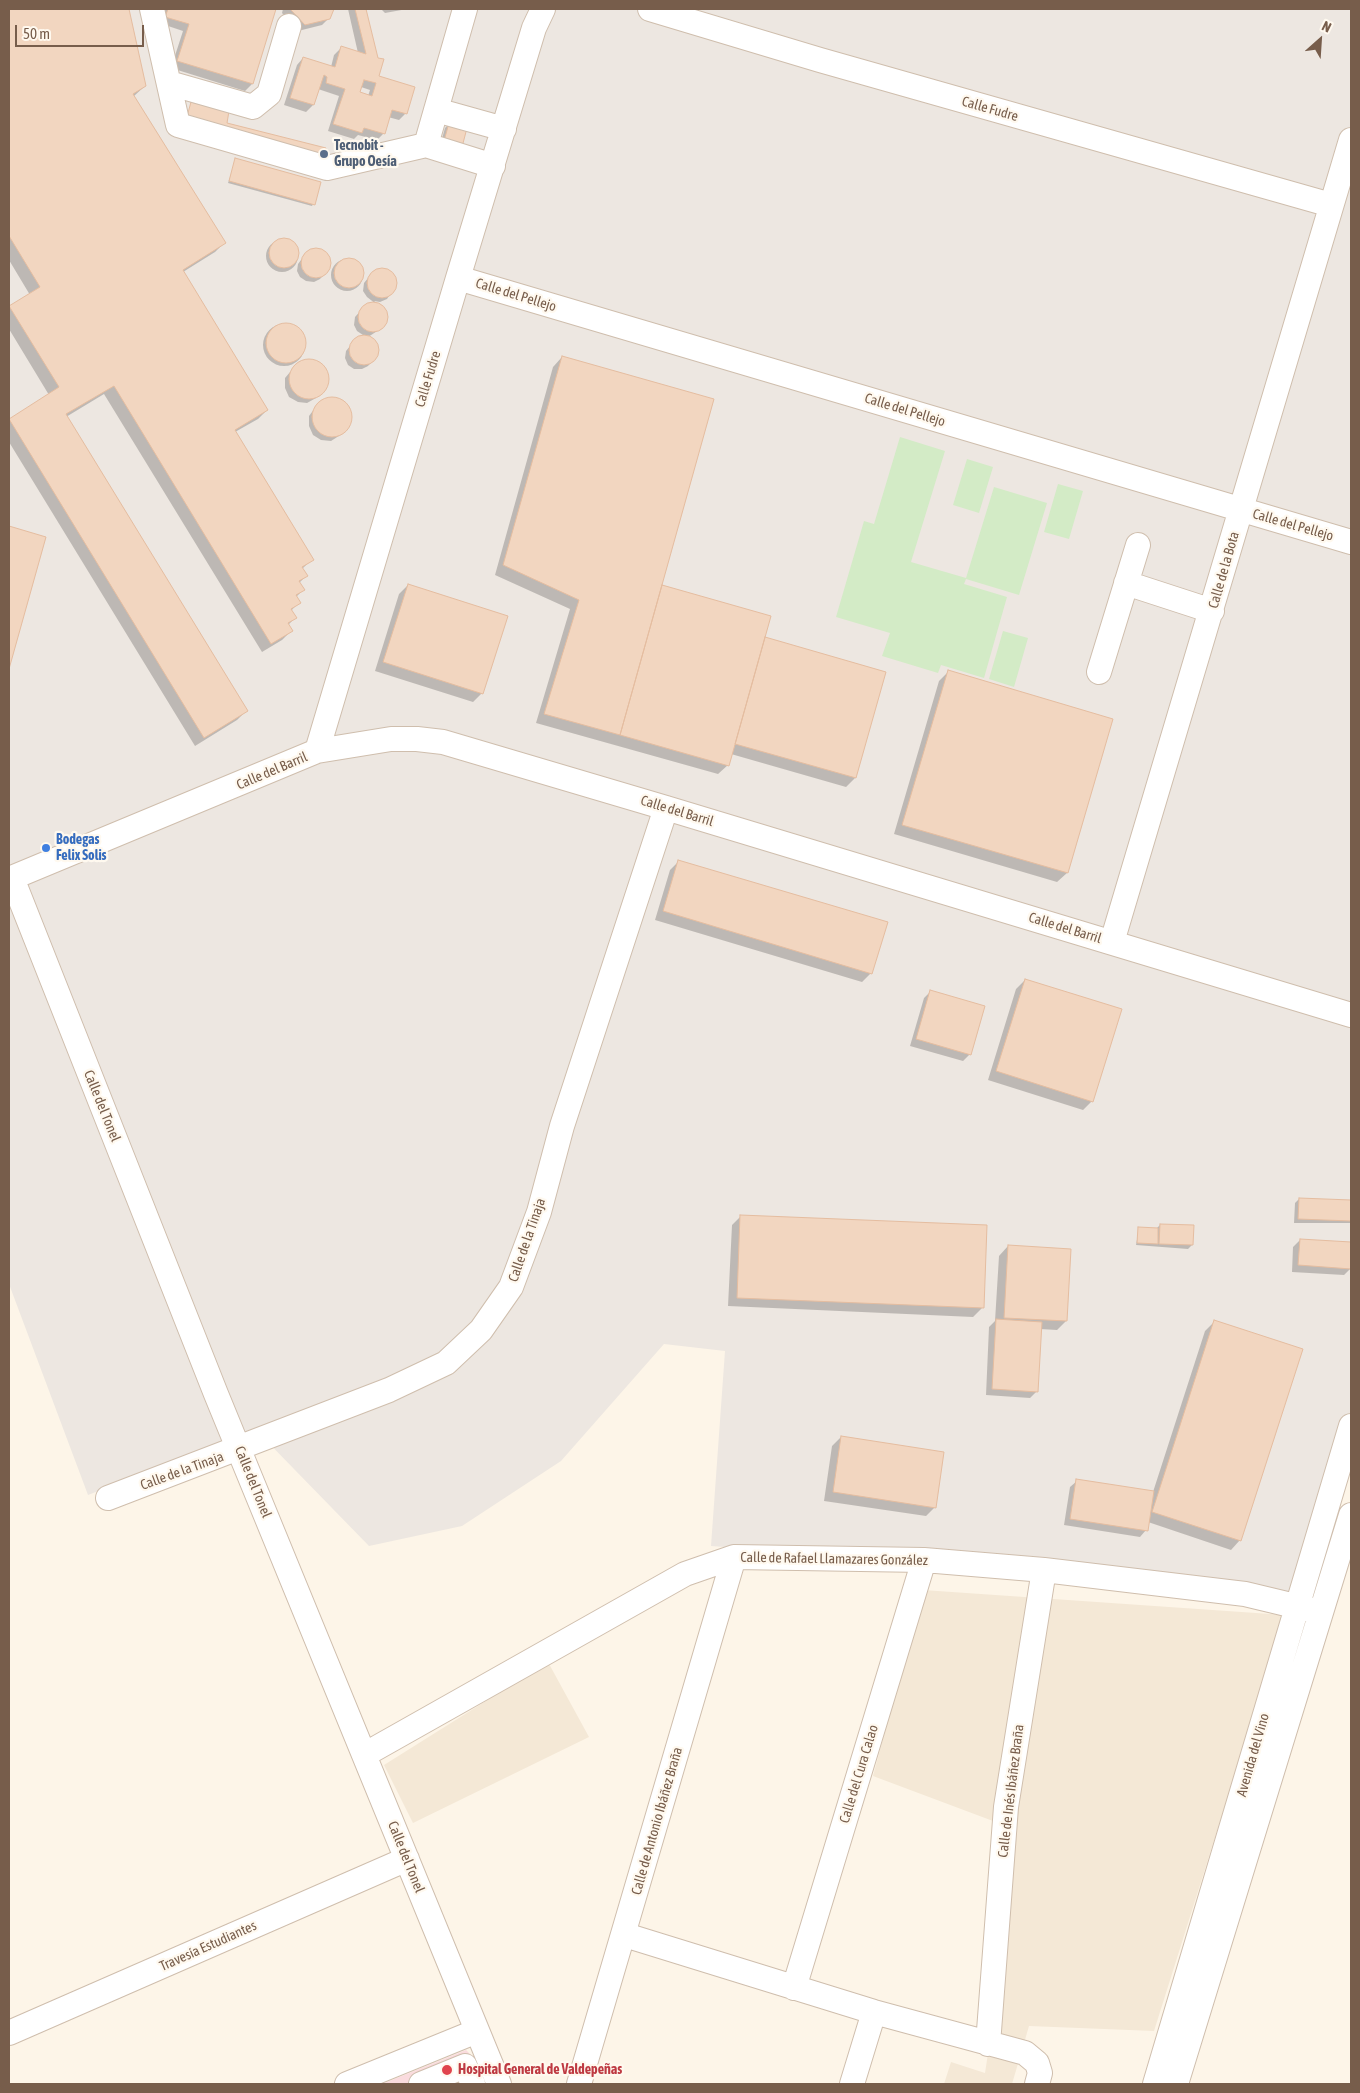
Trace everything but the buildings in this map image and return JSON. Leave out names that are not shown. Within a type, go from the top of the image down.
[{"type":"street","points":[[152,9],[178,125],[327,168],[426,145],[493,166]]},
{"type":"street","points":[[426,145],[465,9]]},
{"type":"street","name":"Calle Fudre","points":[[317,751],[534,28],[543,9]]},
{"type":"street","name":"Calle Fudre","points":[[650,9],[820,60],[1331,205]]},
{"type":"street","points":[[169,83],[253,106],[268,94],[289,26]]},
{"type":"street","points":[[436,110],[504,129]]},
{"type":"street","name":"Calle de la Bota","points":[[1112,942],[1351,140]]},
{"type":"street","name":"Calle del Pellejo","points":[[458,278],[1351,542]]},
{"type":"street","points":[[1099,672],[1138,545]]},
{"type":"street","points":[[1126,583],[1212,611]]},
{"type":"street","name":"Calle del Barril","points":[[10,879],[317,751],[392,739],[443,742],[1351,1015]]},
{"type":"street","name":"Calle de la Tinaja","points":[[108,1498],[240,1449],[389,1390],[446,1363],[481,1330],[511,1287],[539,1212],[562,1126],[666,808]]},
{"type":"street","name":"Calle del Tonel","points":[[10,879],[499,2084]]},
{"type":"street","name":"Avenida del Vino","points":[[1155,2084],[1351,1426]]},
{"type":"street","name":"Avenida del Vino","points":[[1176,2084],[1351,1515]]},
{"type":"street","name":"Calle de Rafael Llamazares González","points":[[364,1754],[685,1574],[734,1557],[924,1560],[1044,1570],[1245,1594],[1320,1612]]},
{"type":"street","name":"Calle de Antonio Ibáñez Braña","points":[[579,2084],[625,1935],[734,1557]]},
{"type":"street","name":"Calle del Cura Calao","points":[[794,1988],[924,1560]]},
{"type":"street","name":"Calle de Inés Ibáñez Braña","points":[[988,2044],[1006,1807],[1044,1570]]},
{"type":"street","name":"Travesía Estudiantes","points":[[9,2033],[407,1859]]},
{"type":"street","points":[[625,1935],[874,2012],[1025,2053],[1037,2074]]},
{"type":"street","points":[[852,2084],[874,2012]]},
{"type":"street","points":[[347,2084],[477,2031]]},
{"type":"street","points":[[425,2083],[464,2066],[473,2084]]},
{"type":"shaded area","points":[[9,9],[1351,9],[1351,1426],[1297,1606],[1044,1570],[711,1546],[725,1351],[664,1344],[561,1461],[462,1526],[369,1546],[256,1430],[88,1495],[9,1284]]},
{"type":"shaded area","points":[[923,1590],[1285,1615],[1154,2031],[1029,2026],[1012,2084],[944,2084],[951,2062],[985,2073],[996,2001],[1009,1827],[873,1776]]},
{"type":"shaded area","points":[[548,1662],[589,1737],[413,1823],[384,1765]]},
{"type":"shaded area","name":"Hospital General de Valdepeñas","points":[[466,2050],[471,2055],[483,2084],[382,2084]]},
{"type":"green space","points":[[900,437],[945,451],[911,562],[966,578],[994,487],[1047,503],[1019,595],[966,579],[964,584],[1007,597],[984,678],[941,665],[938,673],[882,656],[890,633],[836,617],[864,521],[874,524]]},
{"type":"green space","points":[[967,459],[993,467],[979,513],[953,505]]},
{"type":"green space","points":[[1058,484],[1083,491],[1069,539],[1044,532]]},
{"type":"green space","points":[[1003,631],[1028,638],[1014,687],[989,679]]},
{"type":"place","name":"Tecnobit - Grupo Oesía","points":[[324,154]]},
{"type":"place","name":"Bodegas Felix Solis","points":[[46,848]]},
{"type":"place","name":"Hospital General de Valdepeñas","points":[[447,2070]]}]
